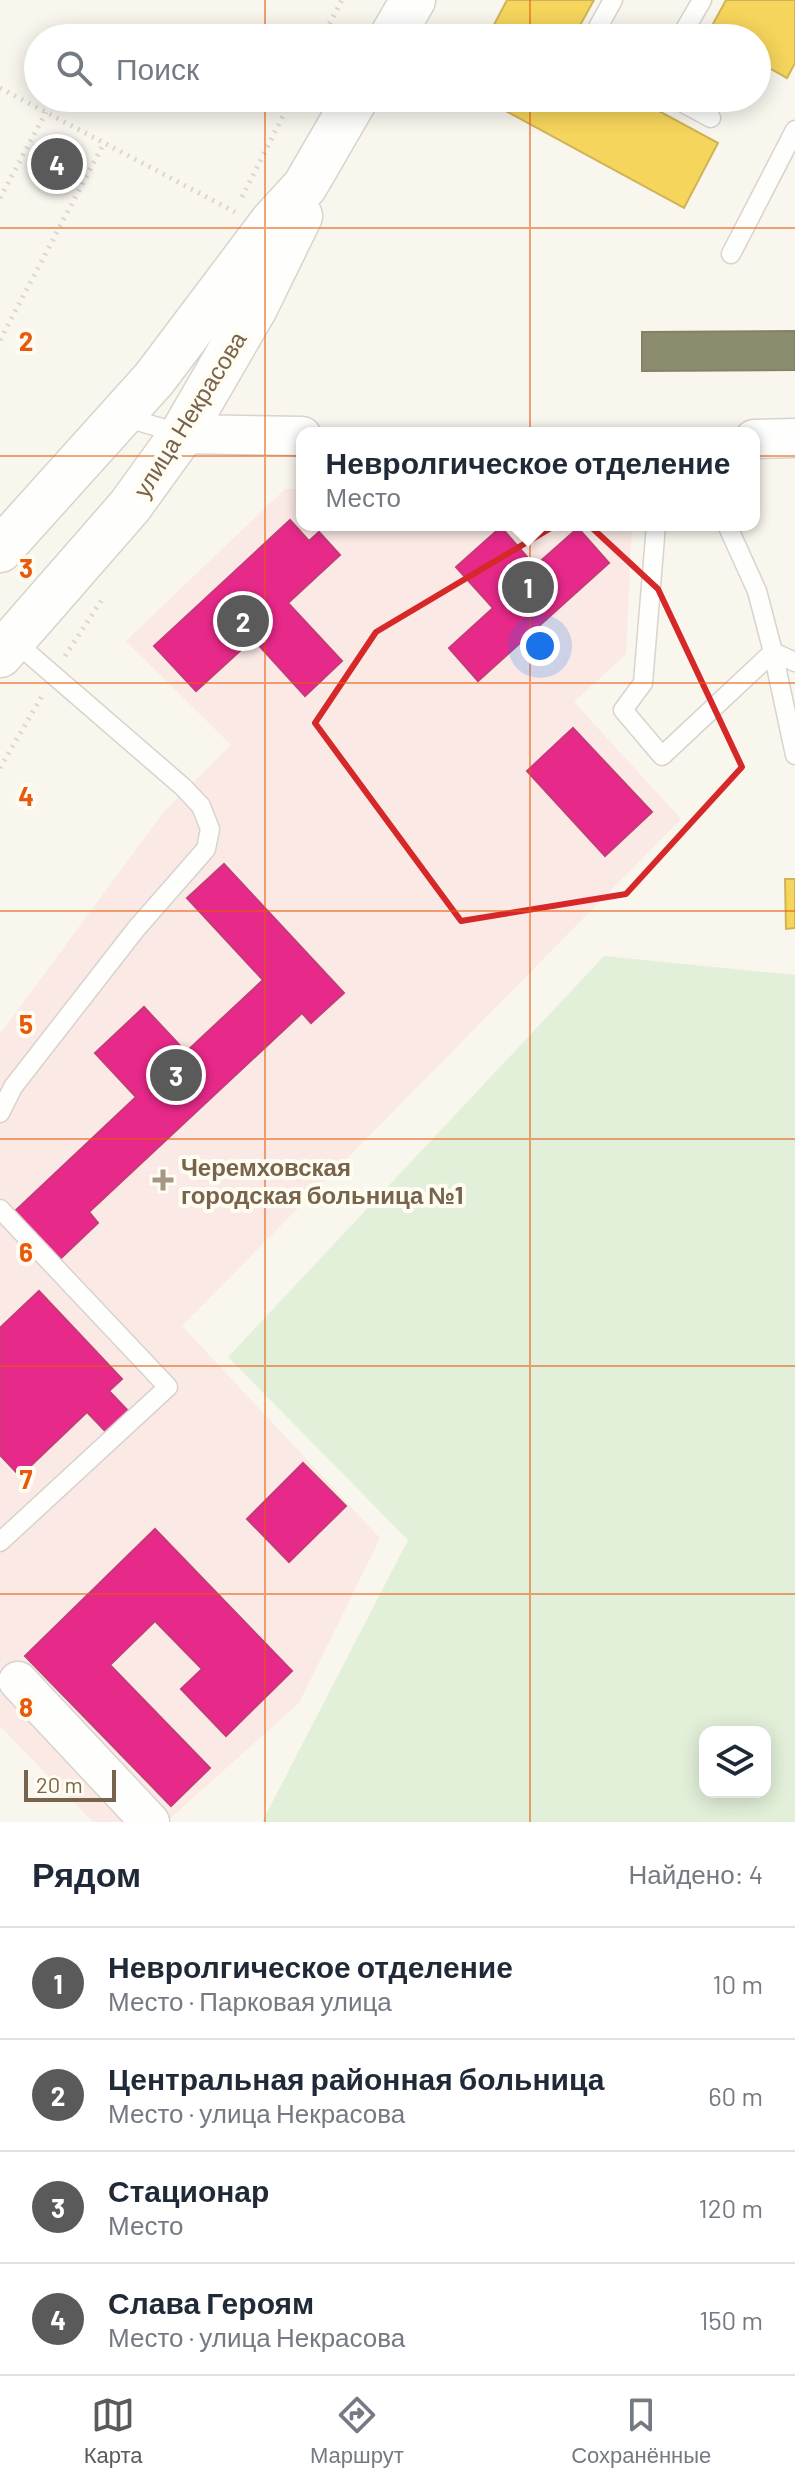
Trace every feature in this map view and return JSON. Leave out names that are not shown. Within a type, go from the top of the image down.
[{"type":"street","points":[[399,24],[413,0]]},
{"type":"street","name":"улица Некрасова","points":[[0,550],[121,416],[193,330],[273,221],[305,186],[348,112]]},
{"type":"street","name":"улица Некрасова","points":[[6,648],[130,506],[182,434],[255,308],[299,222],[305,186]]},
{"type":"street","points":[[182,434],[296,436]]},
{"type":"street","points":[[760,439],[795,438]]},
{"type":"street","points":[[18,1681],[150,1822]]},
{"type":"lane","points":[[600,24],[613,0]]},
{"type":"lane","points":[[688,24],[702,0]]},
{"type":"lane","points":[[700,112],[711,118]]},
{"type":"lane","points":[[731,254],[795,130]]},
{"type":"lane","points":[[121,416],[182,434]]},
{"type":"lane","points":[[656,531],[643,683],[623,710],[662,756],[773,652]]},
{"type":"lane","points":[[730,531],[757,591],[795,755]]},
{"type":"lane","points":[[0,1113],[13,1087],[136,929],[206,849],[210,829],[201,806],[183,787],[6,648]]},
{"type":"lane","points":[[773,652],[795,662]]},
{"type":"lane","points":[[0,1209],[168,1387],[0,1542]]},
{"type":"path","points":[[329,24],[342,0]]},
{"type":"path","points":[[0,88],[24,101]]},
{"type":"path","points":[[0,198],[46,112],[235,212]]},
{"type":"path","points":[[0,340],[104,143]]},
{"type":"highlighted area","points":[[576,513],[658,589],[742,767],[626,894],[461,921],[315,723],[376,632]]},
{"type":"shaded area","name":"Черемховская городская больница №1","points":[[285,489],[296,489],[296,531],[632,531],[626,654],[574,702],[681,819],[182,1326],[380,1538],[299,1703],[166,1822],[93,1822],[0,1726],[0,1034],[163,813],[231,745],[126,641]]},
{"type":"green space","points":[[604,956],[795,975],[795,1822],[262,1822],[408,1540],[228,1357]]},
{"type":"building: Жильё","points":[[507,0],[594,0],[581,24],[494,24]]},
{"type":"building: Жильё","points":[[726,0],[795,0],[795,63],[787,78],[771,69],[771,24],[713,24]]},
{"type":"building: Жильё","points":[[508,112],[661,112],[718,143],[684,208]]},
{"type":"building: Жильё","points":[[785,879],[795,879],[795,928],[786,929]]},
{"type":"building: Медицина","points":[[290,520],[296,531],[300,531],[309,541],[319,532],[340,555],[288,603],[342,661],[305,696],[253,639],[196,691],[154,646]]},
{"type":"building: Медицина","points":[[496,531],[504,531],[535,566],[575,531],[581,531],[609,563],[478,681],[449,648],[493,608],[456,567]]},
{"type":"building: Медицина","points":[[573,728],[652,812],[605,856],[527,771]]},
{"type":"building: Медицина","points":[[224,864],[344,993],[311,1023],[302,1013],[89,1212],[98,1223],[60,1259],[15,1211],[136,1097],[95,1053],[144,1007],[186,1052],[263,980],[187,898]]},
{"type":"building: Медицина","points":[[39,1291],[122,1379],[109,1391],[132,1415],[110,1436],[87,1412],[20,1476],[0,1455],[0,1328]]},
{"type":"building: Медицина","points":[[303,1463],[346,1506],[289,1562],[247,1519]]},
{"type":"building: Медицина","points":[[155,1529],[292,1671],[226,1736],[181,1689],[202,1669],[155,1621],[110,1665],[210,1768],[171,1806],[25,1656]]},
{"type":"building: Промзона","points":[[795,331],[795,370],[642,371],[642,332]]},
{"type":"place","name":"Слава Героям","points":[[57,164]]},
{"type":"place","name":"Невролгическое отделение","points":[[528,587]]},
{"type":"place","name":"Центральная районная больница","points":[[243,621]]},
{"type":"place","name":"Стационар","points":[[176,1075]]},
{"type":"place","name":"Черемховская городская больница №1","points":[[163,1180]]}]
